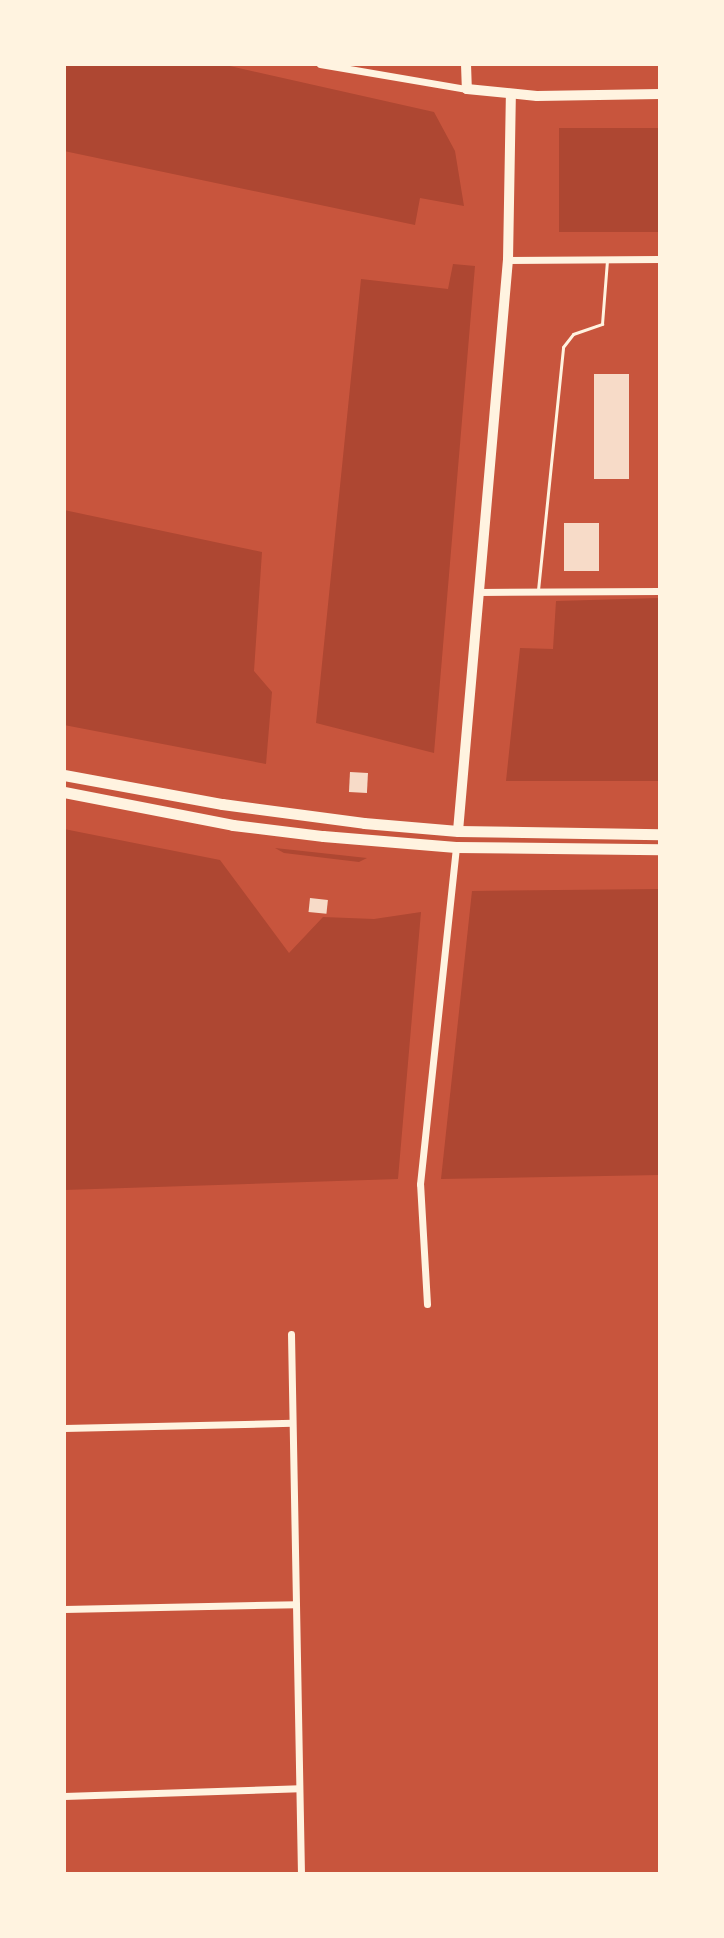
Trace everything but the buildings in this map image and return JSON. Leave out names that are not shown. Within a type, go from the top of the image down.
[{"type":"main road","points":[[466,64],[467,89],[511,95],[660,94]]},
{"type":"main road","points":[[458,831],[508,260],[511,95]]},
{"type":"main road","points":[[64,775],[261,810],[458,831],[660,834]]},
{"type":"main road","points":[[64,792],[233,825],[456,847],[660,849]]},
{"type":"street","points":[[320,64],[467,89]]},
{"type":"street","points":[[508,260],[660,259]]},
{"type":"street","points":[[478,592],[660,591]]},
{"type":"street","points":[[427,1304],[420,1184],[456,847]]},
{"type":"street","points":[[291,1334],[301,1874]]},
{"type":"street","points":[[64,1428],[292,1423]]},
{"type":"street","points":[[64,1609],[296,1604]]},
{"type":"street","points":[[64,1796],[299,1788]]},
{"type":"lane","points":[[538,594],[563,347],[573,334],[602,324],[607,260]]},
{"type":"shaded area","points":[[64,64],[221,64],[434,112],[455,151],[464,206],[420,198],[415,225],[64,151]]},
{"type":"shaded area","points":[[559,128],[660,128],[660,232],[559,232]]},
{"type":"shaded area","points":[[453,264],[475,266],[434,753],[316,723],[361,279],[448,289]]},
{"type":"shaded area","points":[[64,510],[262,552],[254,671],[272,692],[266,764],[64,725]]},
{"type":"shaded area","points":[[660,598],[660,781],[506,781],[520,648],[553,649],[556,601]]},
{"type":"shaded area","points":[[64,829],[220,860],[289,953],[323,917],[374,919],[421,912],[398,1179],[64,1190]]},
{"type":"shaded area","points":[[275,848],[367,858],[359,862],[284,853]]},
{"type":"shaded area","points":[[659,889],[660,1175],[441,1179],[472,891]]}]
